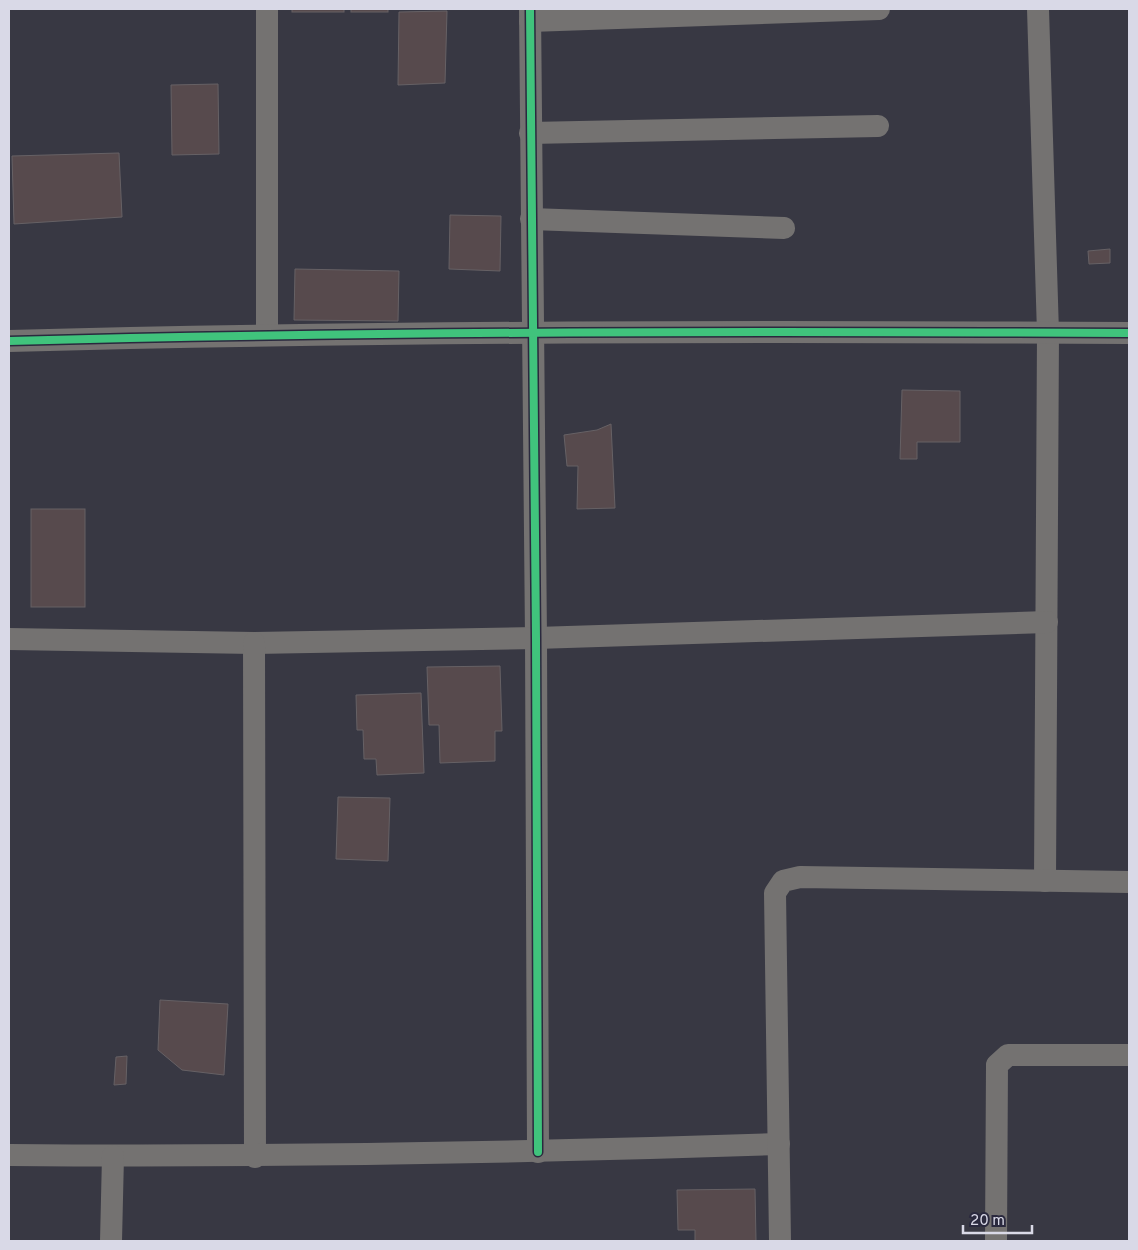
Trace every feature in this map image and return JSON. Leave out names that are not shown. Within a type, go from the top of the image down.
[{"type":"street","points":[[267,9],[267,334]]},
{"type":"street","points":[[538,1152],[536,638],[530,15],[879,9]]},
{"type":"street","points":[[1038,9],[1048,332],[1046,880]]},
{"type":"street","points":[[530,133],[878,126]]},
{"type":"street","points":[[531,219],[784,228]]},
{"type":"street","points":[[9,341],[267,334],[532,332],[1129,333]]},
{"type":"street","points":[[9,639],[254,643],[536,638],[1047,622]]},
{"type":"street","points":[[254,643],[255,1156]]},
{"type":"street","points":[[780,1241],[775,893],[783,881],[800,877],[1129,882]]},
{"type":"street","points":[[996,1241],[997,1065],[1008,1055],[1129,1055]]},
{"type":"street","points":[[9,1155],[255,1156],[538,1152],[779,1144]]},
{"type":"street","points":[[112,1241],[113,1156]]},
{"type":"building","points":[[292,9],[344,9],[344,12],[292,12]]},
{"type":"building","points":[[351,9],[388,9],[388,12],[351,12]]},
{"type":"building","points":[[447,11],[445,83],[398,85],[399,12]]},
{"type":"building","points":[[218,84],[219,154],[172,155],[171,85]]},
{"type":"building","points":[[119,153],[122,217],[14,224],[12,156]]},
{"type":"building","points":[[450,215],[501,216],[500,271],[449,269]]},
{"type":"building","points":[[1110,249],[1110,263],[1089,264],[1088,251]]},
{"type":"building","points":[[295,269],[399,271],[398,321],[294,320]]},
{"type":"building","points":[[902,390],[960,391],[960,442],[917,442],[917,459],[900,459]]},
{"type":"building","points":[[611,424],[615,508],[577,509],[578,466],[567,466],[564,435],[597,430]]},
{"type":"building","points":[[31,509],[85,509],[85,607],[31,607]]},
{"type":"building","points":[[500,666],[502,731],[495,731],[495,761],[440,763],[439,725],[429,725],[427,667]]},
{"type":"building","points":[[421,693],[424,773],[377,775],[376,759],[364,759],[363,730],[357,730],[356,695]]},
{"type":"building","points":[[338,797],[390,798],[388,861],[336,859]]},
{"type":"building","points":[[160,1000],[228,1004],[224,1075],[182,1070],[158,1050]]},
{"type":"building","points":[[127,1056],[126,1084],[114,1085],[116,1057]]},
{"type":"building","points":[[755,1189],[756,1241],[695,1241],[695,1230],[678,1230],[677,1190]]},
{"type":"cycle path","points":[[530,9],[536,638],[538,1152]]},
{"type":"cycle path","points":[[9,341],[569,332],[1129,333]]}]
